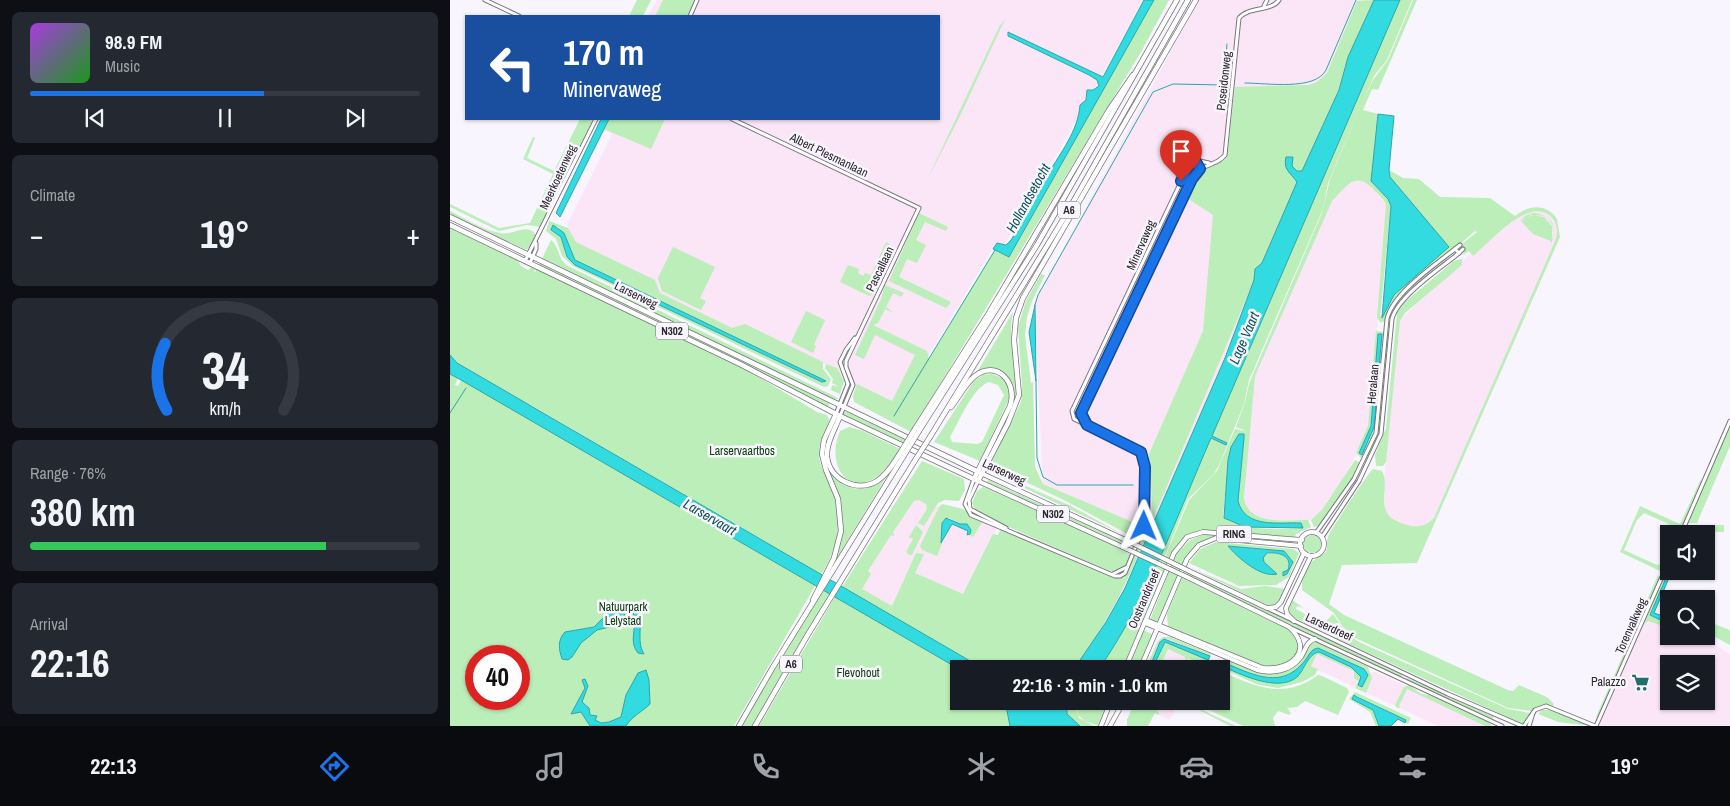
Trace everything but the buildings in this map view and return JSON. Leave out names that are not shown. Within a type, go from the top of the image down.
[{"type":"highway","name":"A6","points":[[739,726],[830,570],[917,430],[1016,279],[1177,0]]},
{"type":"highway","name":"A6","points":[[755,726],[827,603],[1064,218],[1188,0]]},
{"type":"highway","name":"A6","points":[[983,474],[1008,424],[1019,395],[1014,340],[1016,318],[1023,298],[1196,0]]},
{"type":"highway","name":"Larserweg","points":[[450,217],[983,474]]},
{"type":"highway","name":"Larserweg","points":[[450,225],[740,364],[851,422],[976,480]]},
{"type":"highway","name":"A6","points":[[943,416],[971,380],[982,372],[997,372],[1009,381],[1012,390],[1010,406],[978,471]]},
{"type":"highway","points":[[827,410],[832,422]]},
{"type":"highway","name":"A6","points":[[838,415],[828,452],[829,465],[836,475],[851,484],[866,486],[875,482],[901,456]]},
{"type":"highway","name":"A6","points":[[830,570],[837,550],[841,522],[838,499],[822,459],[824,442],[832,422],[838,415]]},
{"type":"highway","points":[[833,434],[841,423],[851,422]]},
{"type":"highway","points":[[976,480],[978,471]]},
{"type":"highway","points":[[976,480],[983,474]]},
{"type":"main road","name":"Larserweg","points":[[983,474],[1130,542]]},
{"type":"main road","name":"Larserweg","points":[[976,480],[1127,549]]},
{"type":"main road","name":"Oostranddreef","points":[[1129,660],[1175,550],[1187,538],[1207,532],[1302,540]]},
{"type":"main road","points":[[1308,533],[1316,533],[1322,537],[1323,549],[1317,555],[1311,556],[1304,552],[1301,546],[1302,540],[1308,533]]},
{"type":"main road","name":"Oostranddreef","points":[[1144,660],[1187,559],[1202,543],[1220,538],[1301,546]]},
{"type":"main road","name":"Larserdreef","points":[[1130,542],[1267,608]]},
{"type":"main road","name":"Larserdreef","points":[[1127,549],[1289,627]]},
{"type":"main road","points":[[1267,608],[1277,606],[1284,598],[1304,552]]},
{"type":"main road","points":[[1294,621],[1286,611],[1290,598],[1311,556]]},
{"type":"main road","points":[[1162,618],[1166,630]]},
{"type":"main road","points":[[1145,621],[1257,670],[1267,672],[1279,671],[1293,665],[1300,658],[1308,642],[1315,639]]},
{"type":"main road","points":[[1155,635],[1166,630],[1258,666],[1272,668],[1292,661],[1300,650],[1299,638],[1289,627]]},
{"type":"main road","points":[[1101,726],[1107,710]]},
{"type":"main road","points":[[1110,726],[1119,710]]},
{"type":"street","points":[[485,0],[517,15]]},
{"type":"street","points":[[690,15],[697,0]]},
{"type":"street","points":[[1264,7],[1267,0]]},
{"type":"street","name":"Poseidonweg","points":[[1209,163],[1217,162],[1225,156],[1239,18],[1246,12],[1275,4],[1279,0]]},
{"type":"street","name":"Meerkoetenweg","points":[[528,262],[596,120]]},
{"type":"street","name":"Albert Plesmanlaan","points":[[734,120],[919,208]]},
{"type":"street","points":[[1195,160],[1209,163]]},
{"type":"street","points":[[1195,160],[1200,169]]},
{"type":"street","name":"Minervaweg","points":[[976,480],[965,498],[967,510],[971,515],[1112,574],[1127,567],[1144,526],[1144,460],[1141,452],[1135,448],[1074,419],[1072,411],[1163,217],[1189,165],[1195,160]]},
{"type":"street","name":"Minervaweg","points":[[1087,425],[1081,413],[1082,408],[1116,341],[1192,179],[1200,169],[1209,163]]},
{"type":"street","name":"Pascallaan","points":[[841,406],[853,385],[846,366],[849,354],[919,208]]},
{"type":"street","points":[[1163,217],[1171,218],[1172,223]]},
{"type":"street","points":[[1151,242],[1155,247],[1160,247]]},
{"type":"street","name":"Heralaan","points":[[1316,533],[1354,479],[1376,433],[1386,324],[1390,309],[1399,296],[1460,245]]},
{"type":"street","points":[[1455,249],[1459,253]]},
{"type":"street","name":"Heralaan","points":[[1322,537],[1359,481],[1381,434],[1392,319],[1395,310],[1401,302],[1463,249]]},
{"type":"street","points":[[1108,335],[1114,335],[1116,341]]},
{"type":"street","name":"Pascallaan","points":[[841,406],[848,384],[840,366],[845,351],[856,337]]},
{"type":"street","points":[[1095,360],[1098,364],[1104,365]]},
{"type":"street","points":[[838,415],[841,406]]},
{"type":"street","points":[[1685,525],[1730,421]]},
{"type":"street","name":"Torenvalkweg","points":[[1533,712],[1538,708],[1548,706],[1596,726],[1661,580]]},
{"type":"street","name":"Larserdreef","points":[[1267,608],[1523,726]]},
{"type":"street","name":"Larserdreef","points":[[1289,627],[1502,726]]},
{"type":"street","points":[[1523,726],[1533,712]]},
{"type":"street","points":[[1529,726],[1533,712]]},
{"type":"shaded area","points":[[657,0],[1143,0],[1107,67],[1006,242],[992,250],[896,410],[857,389],[837,370],[745,326],[733,330],[659,294],[573,241],[567,224],[612,134],[596,125],[598,120],[940,120],[940,15],[649,15]]},
{"type":"shaded area","points":[[1199,0],[1379,0],[1254,280],[1225,358],[1151,527],[1142,526],[1043,484],[1034,303]]},
{"type":"shaded area","points":[[1357,179],[1368,182],[1388,206],[1368,431],[1341,484],[1320,514],[1308,521],[1253,517],[1244,505],[1253,378],[1329,203],[1352,180]]},
{"type":"shaded area","points":[[1542,209],[1553,217],[1557,224],[1558,237],[1434,519],[1425,526],[1412,528],[1388,516],[1382,503],[1398,322],[1458,264],[1524,211]]},
{"type":"shaded area","points":[[917,494],[940,508],[982,521],[997,528],[946,634],[855,590]]},
{"type":"shaded area","name":"Palazzo","points":[[1642,615],[1660,622],[1660,645],[1715,645],[1730,654],[1730,726],[1599,726],[1595,720]]},
{"type":"shaded area","points":[[1167,646],[1200,660],[1161,660]]},
{"type":"shaded area","points":[[1316,653],[1362,674],[1375,672],[1493,726],[1438,726],[1310,666]]},
{"type":"shaded area","points":[[1155,710],[1175,710],[1170,720],[1154,713]]},
{"type":"green space","points":[[637,0],[651,0],[644,15],[630,15]]},
{"type":"green space","points":[[663,0],[695,0],[688,15],[656,15]]},
{"type":"green space","points":[[1154,0],[1169,0],[1141,52],[911,432],[854,402],[853,396],[857,384],[892,401],[915,355],[875,335],[864,359],[855,355],[881,299],[885,285],[904,293],[901,297],[893,293],[886,307],[894,313],[885,309],[878,323],[873,325],[927,351],[929,359],[995,250],[1010,256]]},
{"type":"green space","points":[[1374,0],[1349,55],[1341,84],[1302,172],[1294,169],[1286,157],[1292,175],[1297,182],[1262,263],[1255,269],[1254,280],[1153,519],[1149,454],[1203,331],[1213,215],[1187,198],[1192,184],[1197,175],[1204,169],[1227,158],[1235,87],[1309,85],[1317,82],[1327,73],[1357,1]]},
{"type":"green space","points":[[1400,0],[1412,0],[1387,60],[1374,76],[1328,183],[1323,209],[1249,380],[1244,404],[1220,463],[1214,474],[1188,499],[1148,598],[1112,660],[1105,660],[1132,614],[1161,556],[1211,438],[1226,445],[1227,443],[1212,436]]},
{"type":"green space","points":[[1413,0],[1417,0],[1378,90],[1372,89],[1363,110],[1378,114],[1371,181],[1388,199],[1391,206],[1380,317],[1394,295],[1449,247],[1391,179],[1389,170],[1403,178],[1419,179],[1440,197],[1490,198],[1515,216],[1532,208],[1543,208],[1548,210],[1557,219],[1560,237],[1417,563],[1342,565],[1329,604],[1344,615],[1508,690],[1513,691],[1519,685],[1547,697],[1554,704],[1552,707],[1543,705],[1531,711],[1508,708],[1353,637],[1343,627],[1334,613],[1302,590],[1302,580],[1311,562],[1326,552],[1327,539],[1330,533],[1373,469],[1382,471],[1384,476],[1384,505],[1390,517],[1412,526],[1424,525],[1434,518],[1556,239],[1557,229],[1554,220],[1549,215],[1540,211],[1530,212],[1509,224],[1473,256],[1469,251],[1463,255],[1464,250],[1459,250],[1458,247],[1477,232],[1475,231],[1397,298],[1389,308],[1386,320],[1381,323],[1377,318],[1386,204],[1367,183],[1356,181],[1346,186],[1332,201],[1255,376],[1244,498],[1247,507],[1260,517],[1270,520],[1308,520],[1311,527],[1296,534],[1294,539],[1202,531],[1180,542],[1173,551],[1141,627],[1134,622],[1148,598],[1189,500],[1217,471],[1235,429],[1246,431],[1236,427],[1249,384],[1322,213],[1330,179],[1362,103],[1373,80],[1388,60]],"holes":[[[1239,434],[1244,434],[1238,501],[1242,510],[1248,516],[1264,523],[1303,528],[1273,529],[1249,527],[1230,521],[1223,516],[1231,447]]]},
{"type":"green space","points":[[1005,19],[961,114],[927,180],[999,27]]},
{"type":"green space","points":[[580,120],[594,120],[541,227],[527,225],[499,231],[450,207],[450,204],[499,228],[530,223],[553,174],[523,159],[533,137],[535,138],[527,158],[554,171]]},
{"type":"green space","points":[[608,120],[665,120],[651,149],[604,129]]},
{"type":"green space","points":[[450,211],[494,232],[509,233],[526,229],[534,232],[536,237],[526,250],[450,214]]},
{"type":"green space","points":[[919,213],[948,227],[946,231],[925,222],[916,240],[926,245],[917,263],[907,259],[899,277],[951,302],[946,308],[889,281]]},
{"type":"green space","points":[[1533,213],[1544,216],[1535,216],[1544,217],[1552,226],[1552,240],[1554,233],[1551,244],[1551,241],[1533,234],[1521,221],[1526,218],[1519,222],[1525,216]]},
{"type":"green space","points":[[549,221],[568,228],[576,242],[655,280],[660,293],[732,328],[745,324],[823,362],[823,369],[831,379],[828,386],[824,387],[573,266],[562,256],[556,239],[546,231]],"holes":[[[558,227],[575,260],[826,382],[822,382],[575,265],[566,257],[561,237],[551,231]]]},
{"type":"green space","name":"Larservaartbos","points":[[450,226],[518,261],[521,266],[528,270],[532,267],[535,269],[534,273],[538,268],[732,361],[817,412],[827,415],[830,422],[823,436],[819,456],[838,510],[838,532],[832,554],[821,575],[531,405],[505,394],[450,359]]},
{"type":"green space","points":[[551,240],[562,260],[568,266],[838,398],[834,400],[827,397],[542,259]]},
{"type":"green space","points":[[886,242],[896,249],[874,294],[869,296],[840,282],[848,265],[859,269],[858,273],[863,276],[865,273],[871,275]]},
{"type":"green space","points":[[673,247],[715,267],[700,298],[706,301],[701,310],[662,291],[658,278]]},
{"type":"green space","points":[[1462,259],[1462,265],[1405,313],[1400,321],[1386,462],[1383,466],[1376,466],[1375,455],[1386,428],[1397,313],[1405,302],[1454,261]]},
{"type":"green space","points":[[540,263],[830,403],[828,407],[708,346],[539,265]]},
{"type":"green space","points":[[1041,274],[1045,275],[1032,301],[1027,317],[1025,335],[1031,383],[1033,382],[1035,467],[1043,484],[1142,526],[1137,539],[1066,501],[990,465],[1021,402],[1022,384],[1018,327],[1026,301]]},
{"type":"green space","points":[[806,311],[825,320],[814,345],[816,346],[813,353],[791,342]]},
{"type":"green space","points":[[1013,312],[1011,334],[1017,384],[1015,401],[1007,420],[1013,393],[1010,381],[999,371],[977,372]]},
{"type":"green space","points":[[1376,331],[1385,332],[1376,430],[1361,458],[1356,453],[1368,426]],"holes":[[[1379,334],[1382,334],[1374,427],[1369,440],[1359,453],[1371,426]]]},
{"type":"green space","points":[[1387,332],[1390,332],[1382,428],[1366,461],[1378,430]]},
{"type":"green space","points":[[826,364],[837,368],[844,381],[840,394],[831,390],[832,385],[839,387],[832,383],[833,379],[825,368]]},
{"type":"green space","name":"Natuurpark Lelystad","points":[[450,374],[458,378],[455,385],[458,386],[461,380],[480,390],[815,586],[734,726],[450,726]]},
{"type":"green space","points":[[992,374],[1003,379],[1007,385],[1010,397],[980,461],[934,442],[974,381],[983,375]],"holes":[[[989,382],[998,385],[1004,395],[982,442],[977,444],[952,442],[950,437],[977,391]]]},
{"type":"green space","points":[[844,412],[848,412],[907,439],[904,443],[843,415]]},
{"type":"green space","points":[[1730,424],[1730,446],[1697,523],[1687,523]]},
{"type":"green space","points":[[849,427],[863,431],[900,449],[878,476],[867,482],[857,483],[848,480],[837,465],[836,443],[840,431]]},
{"type":"green space","points":[[1355,460],[1360,463],[1354,477],[1319,526],[1314,527],[1311,520],[1322,510]]},
{"type":"green space","points":[[922,461],[964,479],[965,490],[959,501],[945,500],[938,503],[924,526],[918,523],[927,509],[926,504],[919,500],[914,501],[893,532],[894,536],[891,535],[868,571],[871,574],[862,589],[892,606],[916,553],[924,554],[915,573],[963,594],[993,534],[998,535],[1001,528],[1121,577],[1126,573],[1146,526],[1151,527],[1117,601],[1080,660],[968,660],[842,587]]},
{"type":"green space","points":[[828,470],[841,483],[855,488],[869,487],[885,479],[835,561],[841,537],[841,515]]},
{"type":"green space","points":[[990,470],[1071,506],[1122,534],[995,474]]},
{"type":"green space","points":[[1701,479],[1702,484],[1684,525],[1671,525],[1644,513],[1637,520],[1624,550],[1657,565],[1660,564],[1660,571],[1620,552],[1640,506],[1680,524]]},
{"type":"green space","points":[[988,480],[1128,544],[1127,546],[992,485],[987,482]]},
{"type":"green space","points":[[983,487],[1079,528],[1131,554],[1126,565],[1117,572],[1109,571],[986,517],[976,511],[972,503],[977,491]]},
{"type":"green space","points":[[942,504],[963,509],[983,521],[973,537],[969,535],[971,530],[967,524],[960,524],[949,518],[944,519],[942,543],[937,556],[922,550],[920,546]]},
{"type":"green space","points":[[916,525],[923,532],[912,555],[909,555],[906,552],[913,539],[909,537]]},
{"type":"green space","points":[[1715,525],[1724,525],[1724,532],[1715,532]]},
{"type":"green space","points":[[1205,534],[1294,541],[1293,544],[1215,537],[1202,542],[1187,557],[1159,622],[1150,620],[1176,554],[1190,540]]},
{"type":"green space","points":[[1312,535],[1318,538],[1321,544],[1318,550],[1312,553],[1306,550],[1303,544],[1306,538]]},
{"type":"green space","points":[[1216,542],[1293,549],[1299,553],[1289,577],[1276,585],[1239,586],[1189,563],[1200,549]],"holes":[[[1229,546],[1284,551],[1293,562],[1287,574],[1283,576],[1283,573],[1288,570],[1289,565],[1288,560],[1281,554],[1272,553],[1263,556],[1263,560],[1276,575],[1269,574],[1250,565]]]},
{"type":"green space","points":[[1191,568],[1241,589],[1265,586],[1286,589],[1276,605],[1270,606]]},
{"type":"green space","points":[[1185,572],[1396,672],[1402,675],[1401,678],[1190,577]]},
{"type":"green space","points":[[1658,575],[1660,578],[1598,718],[1596,717]]},
{"type":"green space","points":[[1182,578],[1289,630],[1299,640],[1298,653],[1290,660],[1281,664],[1261,666],[1168,627],[1167,614]]},
{"type":"green space","points":[[1662,580],[1665,580],[1650,615],[1660,620],[1660,625],[1648,621],[1644,624]]},
{"type":"green space","points":[[823,590],[831,595],[791,658],[753,726],[741,726]]},
{"type":"green space","name":"Flevohout","points":[[835,597],[950,664],[950,710],[1008,710],[1010,715],[1010,726],[759,726]]},
{"type":"green space","points":[[1292,600],[1304,608],[1297,606],[1296,609],[1320,622],[1322,621],[1327,633],[1291,616],[1287,610]]},
{"type":"green space","points":[[1333,614],[1346,633],[1359,642],[1508,709],[1530,713],[1524,723],[1520,723],[1336,638],[1330,631],[1326,621]]},
{"type":"green space","points":[[1715,624],[1730,630],[1730,645],[1715,637]]},
{"type":"green space","points":[[1132,625],[1140,629],[1127,660],[1112,660]]},
{"type":"green space","points":[[1144,630],[1153,635],[1142,660],[1131,660]]},
{"type":"green space","points":[[1163,637],[1170,637],[1211,654],[1209,660],[1191,660],[1188,658],[1186,660],[1185,657],[1168,649],[1163,660],[1156,660],[1165,642],[1208,659],[1209,656],[1168,639],[1161,640],[1153,660],[1149,660],[1158,641]]},
{"type":"green space","points":[[1316,642],[1368,667],[1372,678],[1366,693],[1355,688],[1359,681],[1354,678],[1354,671],[1317,654],[1311,666],[1321,671],[1317,670],[1315,675],[1302,682],[1278,688],[1256,684],[1230,672],[1230,669],[1248,677],[1270,682],[1280,683],[1289,681],[1300,674],[1312,655],[1319,652],[1351,667],[1361,677],[1359,685],[1361,687],[1364,669],[1318,648],[1312,651],[1300,667],[1281,677],[1261,677],[1230,668],[1230,660],[1264,673],[1284,672],[1301,660],[1309,647]]},
{"type":"green space","points":[[1230,675],[1258,686],[1282,689],[1306,683],[1318,675],[1347,688],[1349,692],[1338,715],[1305,701],[1297,707],[1287,708],[1291,713],[1289,715],[1278,711],[1273,718],[1275,726],[1243,726],[1209,710],[1230,710]]},
{"type":"green space","points":[[1407,678],[1494,716],[1493,719],[1406,680]]},
{"type":"green space","points":[[1409,685],[1421,694],[1429,695],[1490,722],[1491,726],[1485,726],[1407,689],[1399,706],[1400,708],[1397,708],[1395,705],[1404,687]]},
{"type":"green space","points":[[1355,692],[1411,718],[1408,724],[1405,723],[1406,720],[1354,695],[1352,699],[1373,709],[1379,726],[1376,726],[1370,712],[1349,699]]},
{"type":"green space","points":[[1067,710],[1077,710],[1079,718],[1094,726],[1080,726],[1068,717]]},
{"type":"green space","points":[[1077,710],[1106,710],[1099,726],[1085,721],[1078,715]]},
{"type":"green space","points":[[1132,710],[1156,710],[1159,712],[1158,715],[1155,713],[1148,726],[1127,726],[1127,719]]},
{"type":"green space","points":[[1199,710],[1236,726],[1230,726]]},
{"type":"green space","points":[[1542,710],[1549,710],[1592,726],[1558,722],[1538,714]]},
{"type":"water","points":[[1144,0],[1154,0],[1009,257],[993,249],[997,243],[1006,245],[1014,236],[1019,218],[1027,211],[1038,193],[1035,183],[1038,178],[1048,174],[1068,141],[1079,115],[1080,105],[1086,100],[1087,90],[1093,90],[1099,86],[1097,80],[1089,75],[1008,36],[1008,32],[1103,77]]},
{"type":"water","name":"Lage Vaart","points":[[1374,0],[1400,0],[1212,436],[1227,443],[1226,445],[1211,438],[1161,556],[1132,614],[1105,660],[1080,660],[1106,622],[1125,588],[1225,358],[1254,280],[1255,269],[1262,263],[1297,182],[1286,168],[1286,157],[1293,157],[1292,166],[1297,171],[1302,171],[1339,90],[1348,57]]},
{"type":"water","points":[[1378,114],[1394,116],[1390,177],[1449,247],[1394,295],[1382,318],[1391,206],[1388,199],[1371,181]]},
{"type":"water","points":[[601,120],[608,120],[560,217],[556,213]]},
{"type":"water","points":[[553,225],[564,233],[575,260],[826,381],[822,382],[575,265],[567,257],[561,237],[551,230]]},
{"type":"water","points":[[1035,305],[1036,381],[1029,332]]},
{"type":"water","points":[[1378,334],[1382,334],[1374,427],[1362,455],[1359,453],[1371,426]]},
{"type":"water","name":"Larservaart","points":[[450,355],[457,363],[968,660],[950,660],[950,664],[450,374]]},
{"type":"water","points":[[1239,434],[1244,434],[1238,501],[1242,510],[1255,520],[1273,523],[1301,523],[1303,528],[1245,527],[1224,518],[1228,460],[1231,447]]},
{"type":"water","points":[[946,518],[960,524],[967,524],[971,530],[970,534],[967,535],[968,531],[952,524],[941,543],[942,523]]},
{"type":"water","points":[[1228,546],[1284,551],[1293,562],[1287,574],[1283,576],[1283,572],[1288,570],[1289,565],[1286,558],[1280,554],[1267,553],[1263,558],[1264,562],[1277,574],[1264,573],[1250,566]]},
{"type":"water","points":[[1665,580],[1668,580],[1664,590],[1661,590]]},
{"type":"water","points":[[1660,592],[1660,599],[1654,613],[1660,615],[1660,620],[1650,615]]},
{"type":"water","points":[[631,603],[639,614],[640,642],[644,654],[638,653],[633,642],[635,619],[630,609],[625,613],[622,624],[597,630],[581,643],[572,657],[568,660],[562,659],[560,642],[565,632],[594,627],[611,610]]},
{"type":"water","points":[[1164,639],[1210,656],[1208,660],[1165,642],[1156,660],[1153,660],[1160,642]]},
{"type":"water","points":[[1318,648],[1364,669],[1368,675],[1362,687],[1358,685],[1361,677],[1351,667],[1319,652],[1312,655],[1297,677],[1280,683],[1270,683],[1248,677],[1230,669],[1230,665],[1264,677],[1284,676],[1293,672]]},
{"type":"water","points":[[646,670],[649,680],[650,704],[631,719],[626,726],[590,726],[581,712],[571,714],[585,688],[582,680],[585,679],[588,686],[582,702],[589,708],[590,715],[597,716],[595,720],[601,723],[621,717],[626,695],[638,673]]},
{"type":"water","points":[[1354,695],[1406,720],[1405,723],[1398,719],[1391,726],[1379,726],[1373,710],[1352,699]]},
{"type":"water","points":[[1007,710],[1067,710],[1067,714],[1080,726],[1010,726]]},
{"type":"waterway","points":[[1245,83],[1290,84],[1312,81],[1320,77],[1326,70],[1356,0]]},
{"type":"waterway","points":[[1035,305],[1038,295],[1153,92],[1173,84],[1224,85],[1227,44]]},
{"type":"waterway","name":"Hollandsetocht","points":[[894,416],[995,250]]},
{"type":"waterway","points":[[1036,381],[1037,458],[1043,477],[1057,485],[1133,485]]},
{"type":"waterway","points":[[450,413],[466,388]]},
{"type":"place","name":"Palazzo","points":[[1640,682]]},
{"type":"route","points":[[1144,526],[1145,467],[1141,452],[1087,425],[1082,419],[1081,413],[1192,179],[1200,169],[1195,160],[1191,162],[1181,181]]}]
